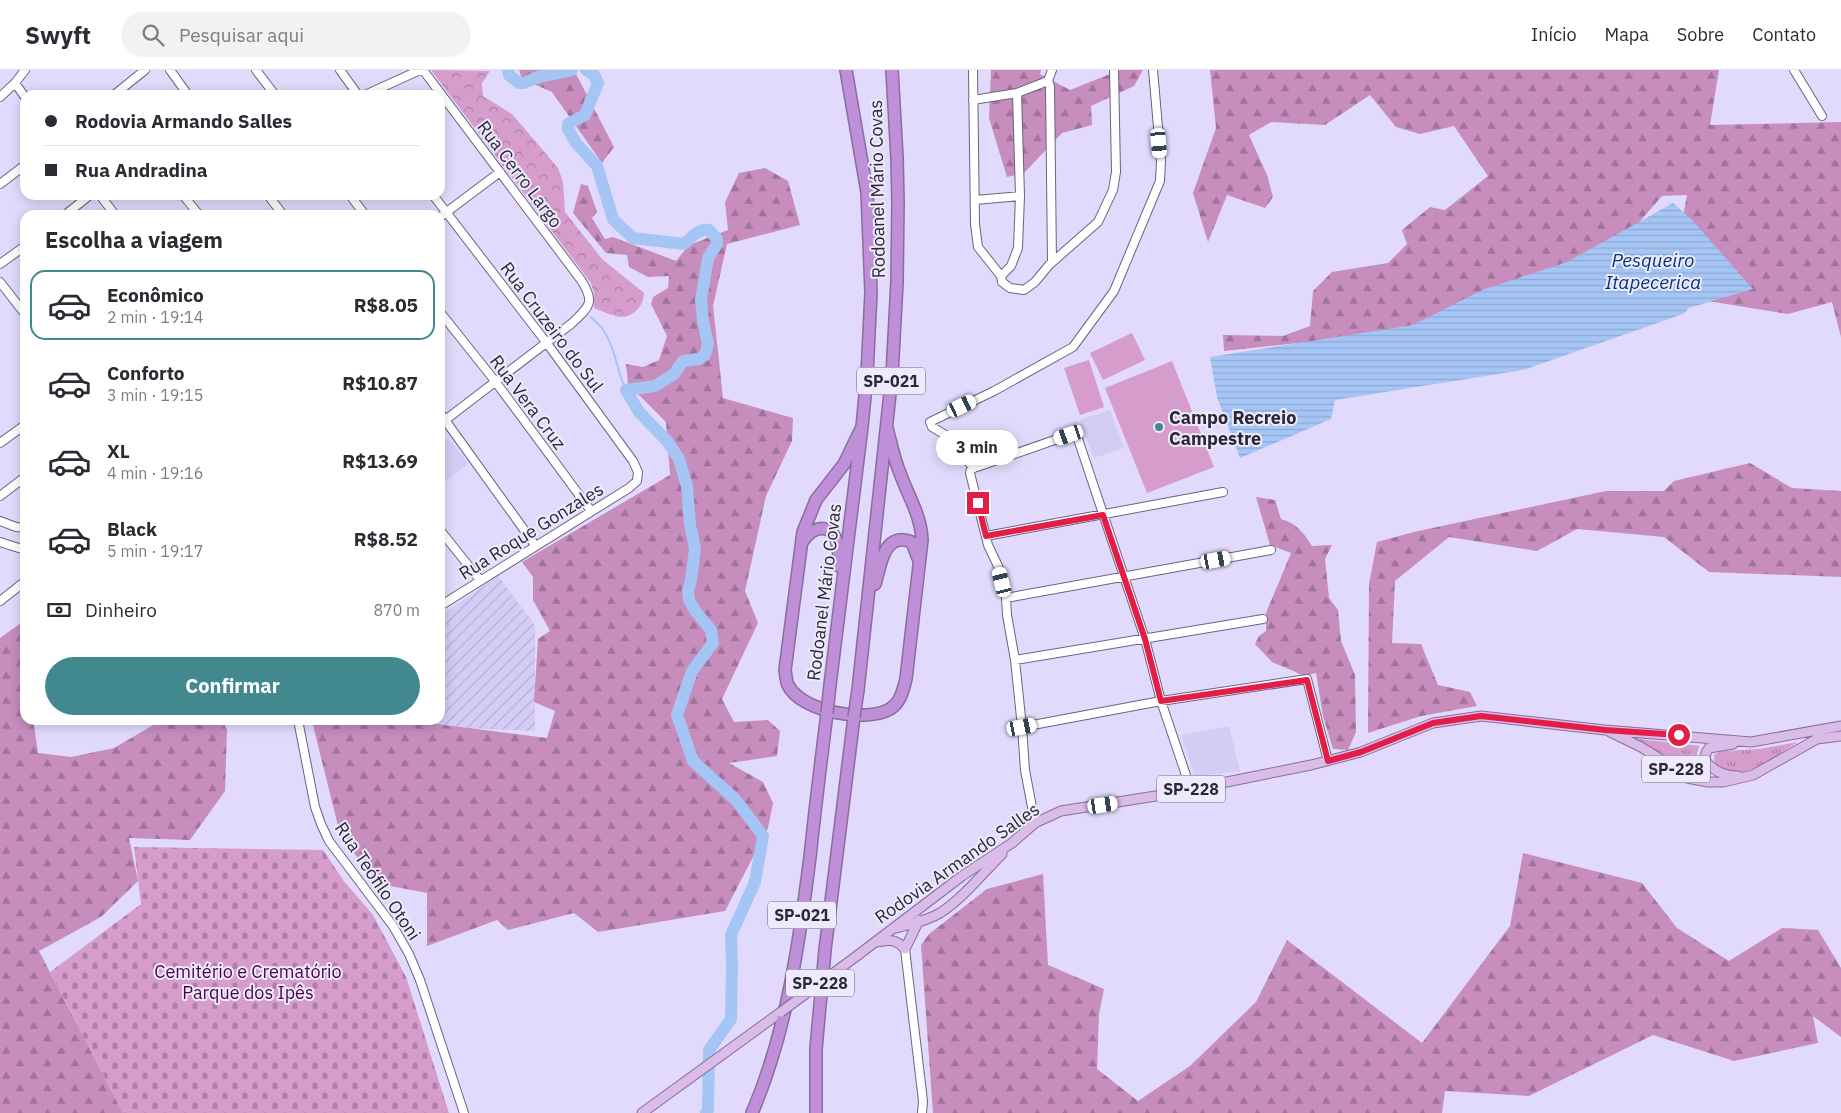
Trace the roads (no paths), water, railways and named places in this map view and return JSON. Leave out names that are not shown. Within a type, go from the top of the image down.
[{"type":"highway","name":"Rodoanel Mário Covas","points":[[752,1113],[774,1048],[793,978],[804,905],[862,427],[870,325],[870,246],[867,192],[846,70]]},
{"type":"highway","name":"Rodoanel Mário Covas","points":[[816,1113],[816,1049],[824,960],[858,690],[887,428],[894,336],[897,158],[892,70]]},
{"type":"highway","points":[[862,427],[844,464],[816,500],[803,532],[785,670],[787,684],[792,692],[815,708],[865,715],[880,713],[892,708],[899,699],[906,679],[920,566],[921,527],[918,514],[899,471],[887,428]]},
{"type":"highway","points":[[801,545],[808,534],[815,529],[823,528],[835,536],[838,546],[841,597]]},
{"type":"highway","points":[[867,609],[884,554],[890,543],[896,539],[904,538],[912,542],[920,566]]},
{"type":"main road","name":"Rodovia Armando Salles","points":[[642,1113],[962,876],[1012,843],[1036,823],[1062,811],[1191,790],[1328,761],[1361,752],[1433,723],[1481,716],[1605,730],[1751,742],[1841,726]]},
{"type":"main road","name":"Rodovia Armando Salles","points":[[1605,730],[1641,747],[1687,778],[1708,782],[1723,782],[1752,775],[1817,739],[1841,736]]},
{"type":"main road","points":[[1751,742],[1709,748],[1705,760],[1711,769],[1721,773],[1733,776],[1752,775]]},
{"type":"main road","points":[[890,930],[918,922],[940,912],[971,886],[1012,843]]},
{"type":"main road","points":[[905,949],[924,905]]},
{"type":"main road","points":[[905,949],[905,925],[924,905]]},
{"type":"main road","points":[[890,930],[900,932],[904,936]]},
{"type":"main road","points":[[874,943],[899,942],[905,949]]},
{"type":"street","points":[[0,98],[15,83],[24,70]]},
{"type":"street","points":[[120,90],[145,70]]},
{"type":"street","points":[[170,70],[184,90]]},
{"type":"street","points":[[256,70],[271,90]]},
{"type":"street","points":[[340,70],[354,90]]},
{"type":"street","points":[[376,90],[422,70]]},
{"type":"street","name":"Rua Cerro Largo","points":[[422,70],[437,90]]},
{"type":"street","points":[[973,70],[975,200],[978,248],[1001,276],[1002,282],[1010,288],[1024,290],[1035,282],[1052,262],[1098,222],[1114,190],[1116,172],[1114,70]]},
{"type":"street","points":[[1052,70],[1048,81],[1050,86],[1052,262]]},
{"type":"street","points":[[974,468],[964,457],[959,443],[932,427],[930,422],[994,391],[1073,347],[1114,291],[1160,181],[1161,161],[1153,70]]},
{"type":"street","points":[[1794,70],[1822,116]]},
{"type":"street","points":[[973,100],[1017,93],[1048,81]]},
{"type":"street","points":[[15,83],[20,90]]},
{"type":"street","points":[[1001,276],[1010,266],[1018,248],[1020,196],[1017,93]]},
{"type":"street","name":"Rua Cerro Largo","points":[[445,100],[581,280],[590,296],[590,303],[584,312],[546,342]]},
{"type":"street","points":[[0,184],[20,169]]},
{"type":"street","points":[[445,213],[500,172]]},
{"type":"street","points":[[975,200],[1020,196]]},
{"type":"street","points":[[71,210],[84,200]]},
{"type":"street","name":"Rua Cruzeiro do Sul","points":[[445,217],[546,342],[633,461],[638,472],[637,481]]},
{"type":"street","points":[[0,264],[20,250]]},
{"type":"street","points":[[0,282],[20,308]]},
{"type":"street","name":"Rua Vera Cruz","points":[[445,318],[495,381],[590,511]]},
{"type":"street","points":[[445,420],[546,342]]},
{"type":"street","points":[[445,425],[535,545]]},
{"type":"street","points":[[0,442],[20,428]]},
{"type":"street","points":[[1036,823],[1025,770],[1022,727],[1006,598],[998,566],[988,545],[970,473],[971,469],[1069,435],[1078,439],[1145,639],[1161,701],[1191,790]]},
{"type":"street","points":[[0,496],[20,480]]},
{"type":"street","name":"Rua Roque Gonzales","points":[[445,603],[637,481]]},
{"type":"street","points":[[986,536],[1223,492]]},
{"type":"street","points":[[0,521],[20,528]]},
{"type":"street","points":[[445,536],[480,580]]},
{"type":"street","points":[[0,542],[20,548]]},
{"type":"street","points":[[1006,598],[1271,550]]},
{"type":"street","points":[[0,601],[20,585]]},
{"type":"street","points":[[1014,660],[1263,619]]},
{"type":"street","points":[[1022,727],[1161,701],[1307,680],[1328,761]]},
{"type":"street","name":"Rua Teófilo Otoni","points":[[299,725],[315,807],[321,824],[329,841],[393,926],[409,954],[420,980],[464,1113]]},
{"type":"street","points":[[905,949],[923,1101],[922,1113]]},
{"type":"water","name":"Pesqueiro Itapecerica","points":[[1673,203],[1693,221],[1753,289],[1689,308],[1683,314],[1523,370],[1335,400],[1331,419],[1240,458],[1217,397],[1210,357],[1413,325],[1482,290],[1567,262]]},
{"type":"waterway","points":[[508,70],[509,75],[519,83],[572,70]]},
{"type":"waterway","points":[[586,70],[594,75],[598,83],[585,115],[568,124],[568,129],[576,143],[597,166],[613,219],[633,238],[684,244],[701,230],[709,230],[717,239],[717,244],[708,258],[701,300],[708,344],[705,355],[699,359],[683,361],[674,374],[655,386],[626,390],[639,412],[668,442],[679,459],[687,486],[690,524],[695,549],[688,591],[689,600],[711,630],[713,643],[692,671],[677,715],[693,761],[736,800],[763,836],[755,882],[731,935],[731,1019],[709,1050],[708,1110],[706,1113]]},
{"type":"waterway","points":[[591,317],[609,340],[626,390]]},
{"type":"place","name":"Campo Recreio Campestre","points":[[1159,427]]},
{"type":"park label","name":"Cemitério e Crematório Parque dos Ipês","points":[[248,981]]}]
